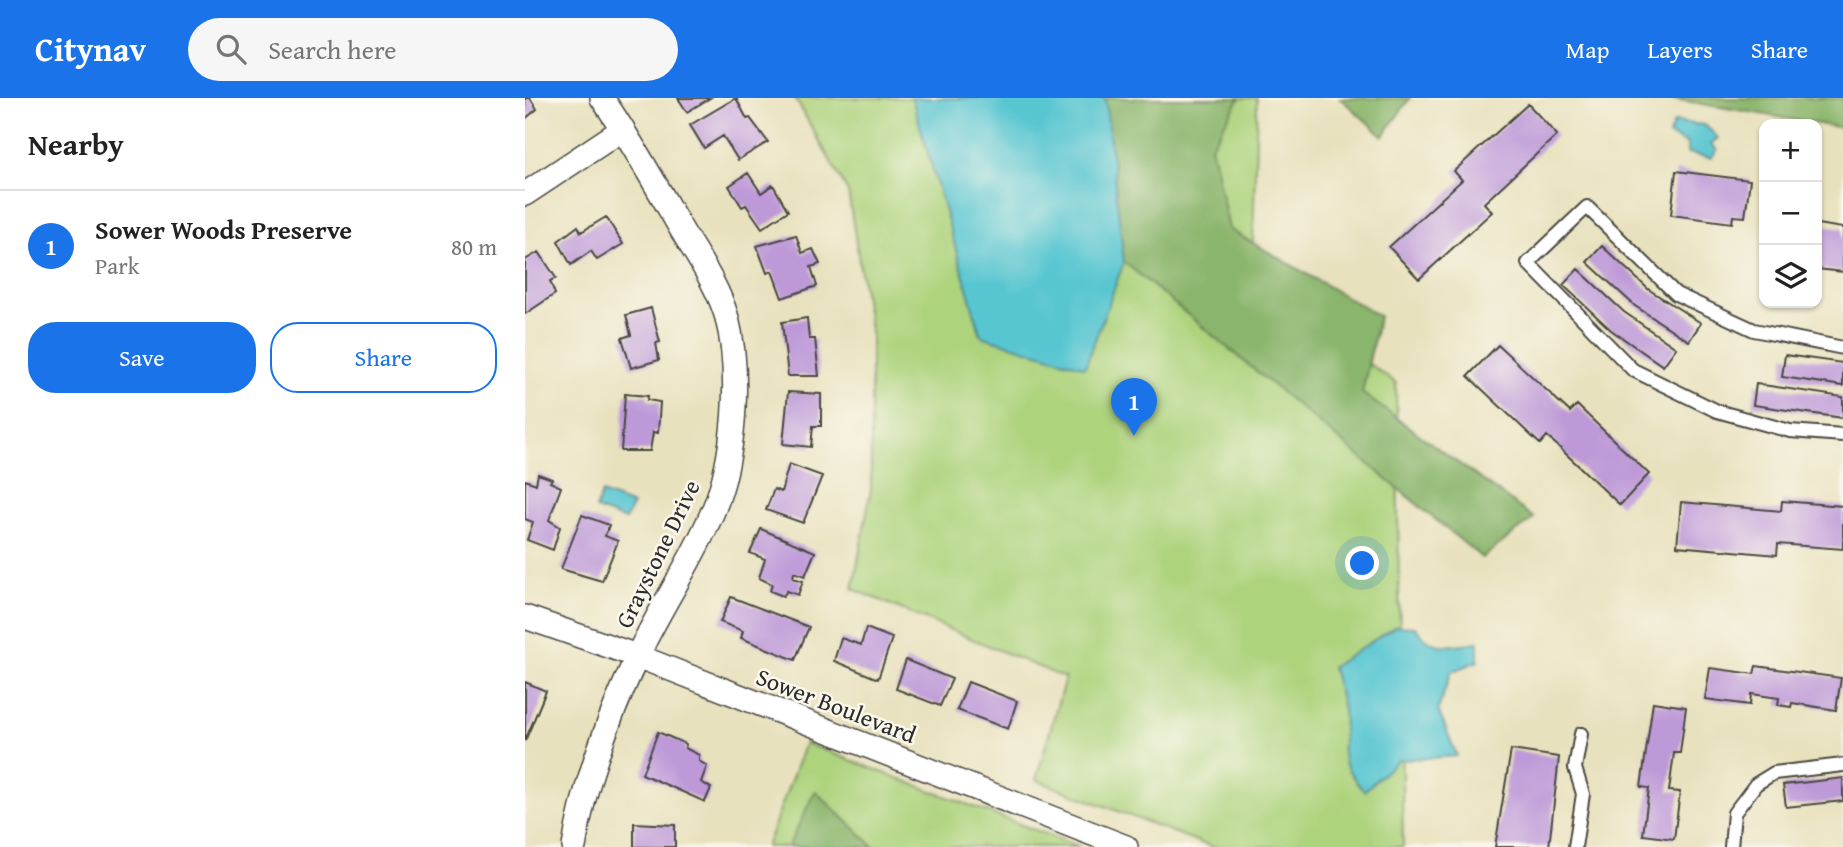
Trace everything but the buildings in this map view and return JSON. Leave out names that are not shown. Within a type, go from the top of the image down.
[{"type":"street","name":"Graystone Drive","points":[[575,847],[585,794],[606,731],[638,656],[713,511],[723,481],[731,436],[733,384],[731,341],[717,291],[623,129],[602,98]]},
{"type":"street","points":[[525,194],[623,129]]},
{"type":"street","name":"Sower Boulevard","points":[[525,617],[638,656],[1126,847]]},
{"type":"lane","points":[[1843,348],[1754,330],[1676,294],[1587,207],[1528,263],[1633,370],[1717,411],[1790,431],[1843,436]]},
{"type":"lane","points":[[1575,847],[1583,794],[1575,768],[1581,734]]},
{"type":"lane","points":[[1731,847],[1734,813],[1756,784],[1774,773],[1843,765]]},
{"type":"green space","points":[[795,98],[1257,98],[1252,281],[1396,383],[1403,847],[1212,847],[1036,780],[1065,678],[853,589],[871,490],[871,336],[848,192]]},
{"type":"green space","points":[[1105,98],[1240,98],[1211,146],[1229,229],[1379,316],[1362,393],[1534,518],[1482,558],[1124,262]]},
{"type":"green space","points":[[1340,98],[1410,98],[1383,136]]},
{"type":"green space","points":[[1667,98],[1843,98],[1843,128],[1822,124],[1822,119],[1790,119]]},
{"type":"green space","points":[[805,743],[1080,847],[766,847]]},
{"type":"green space","points":[[815,791],[874,847],[788,847]]},
{"type":"water","points":[[912,98],[1105,98],[1124,262],[1085,367],[981,336]]},
{"type":"water","points":[[1674,122],[1705,125],[1718,138],[1711,144],[1717,150],[1711,158],[1687,153],[1687,144],[1669,135]]},
{"type":"water","points":[[602,493],[633,505],[625,520],[596,509]]},
{"type":"water","points":[[1396,626],[1415,627],[1436,644],[1478,642],[1478,661],[1451,672],[1438,710],[1457,756],[1398,760],[1364,791],[1347,768],[1344,759],[1343,710],[1332,667]]},
{"type":"place","name":"Sower Woods Preserve","points":[[1134,436]]}]
